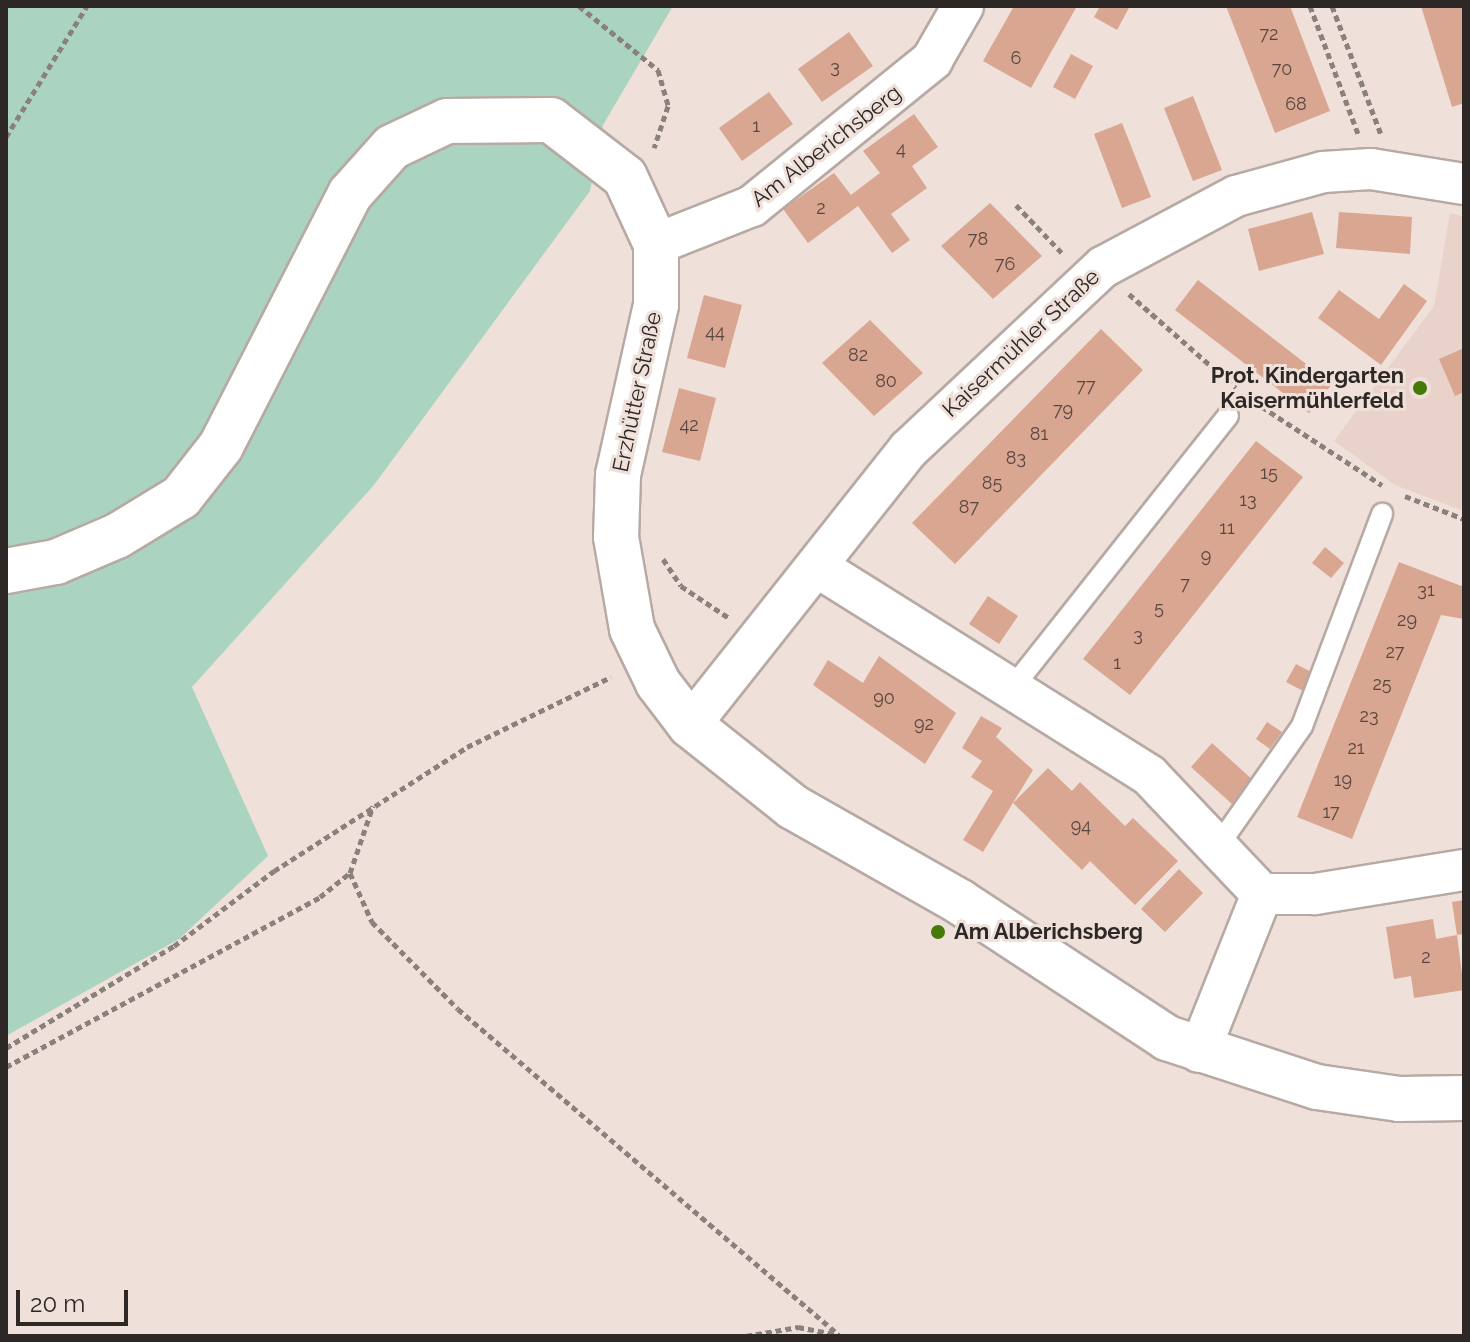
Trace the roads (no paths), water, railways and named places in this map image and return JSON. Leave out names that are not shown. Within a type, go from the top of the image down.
[{"type":"street","name":"Am Alberichsberg","points":[[656,244],[728,220],[764,197],[932,60],[963,6]]},
{"type":"street","name":"Erzhütter Straße","points":[[6,571],[56,562],[105,542],[181,497],[221,446],[350,194],[392,147],[447,121],[551,120],[625,177],[656,244],[656,305],[616,504],[623,589],[646,660],[690,725],[793,807],[960,902],[1113,1008],[1199,1052],[1338,1091],[1464,1098]]},
{"type":"street","name":"Kaisermühler Straße","points":[[690,725],[766,635],[909,449],[1096,274],[1236,196],[1323,172],[1383,170],[1464,184]]},
{"type":"street","points":[[819,568],[1149,775],[1262,894],[1315,894],[1464,870]]},
{"type":"street","points":[[1199,1052],[1262,894]]},
{"type":"lane","points":[[1013,687],[1228,416]]},
{"type":"lane","points":[[1218,846],[1302,726],[1382,514]]},
{"type":"place","name":"Prot. Kindergarten Kaisermühlerfeld","points":[[1420,388]]},
{"type":"place","name":"Am Alberichsberg","points":[[938,932]]}]
